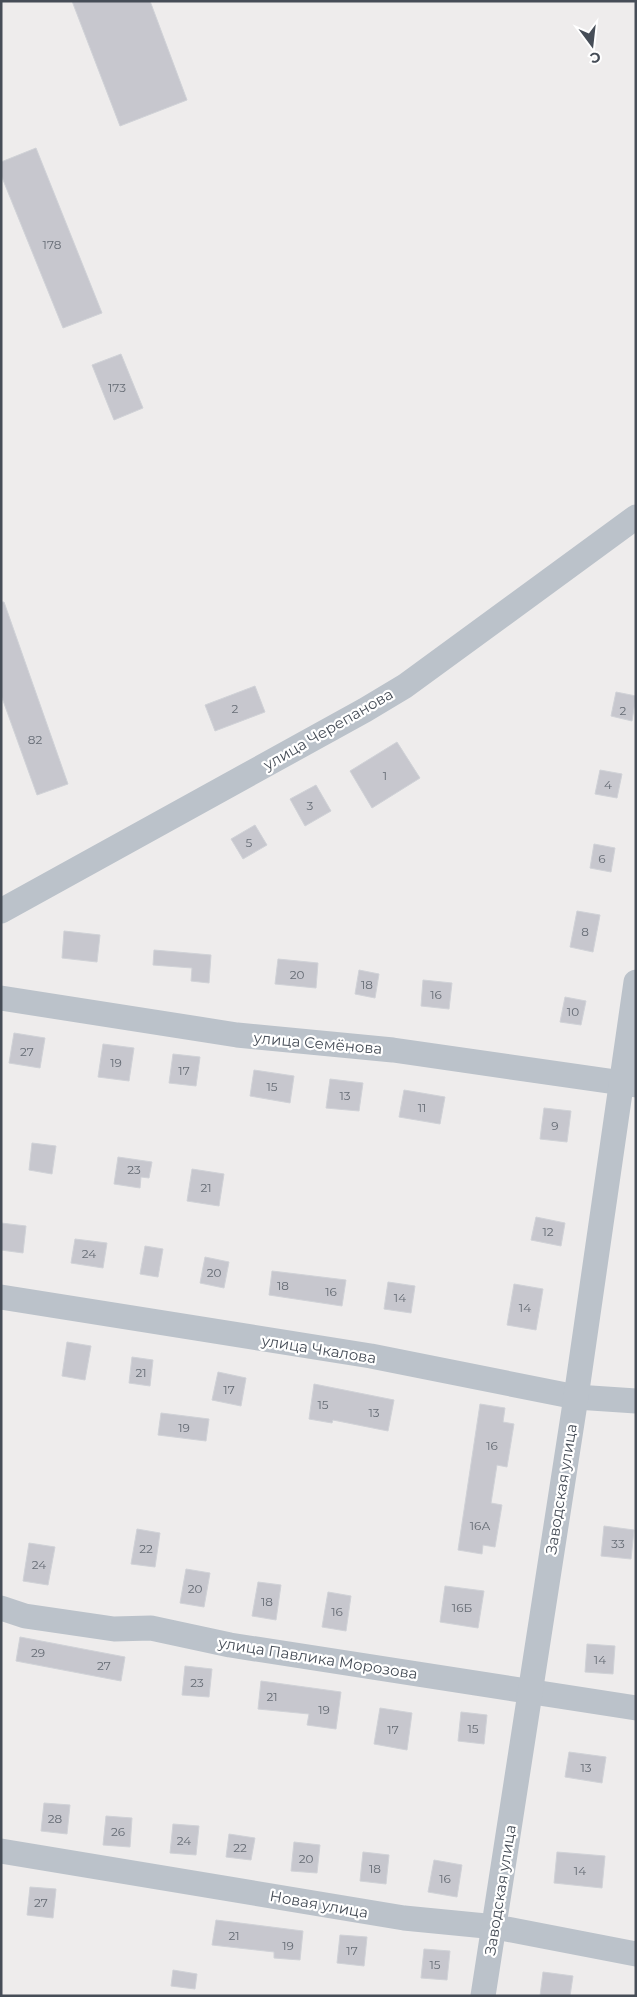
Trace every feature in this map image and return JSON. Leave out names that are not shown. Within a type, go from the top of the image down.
[{"type":"street","name":"улица Черепанова","points":[[1,911],[405,686],[636,517]]},
{"type":"street","name":"Заводская улица","points":[[484,1996],[496,1927],[529,1692],[628,1083],[636,982]]},
{"type":"street","name":"улица Семёнова","points":[[1,998],[237,1035],[393,1050],[628,1083]]},
{"type":"street","name":"улица Чкалова","points":[[1,1296],[371,1356],[576,1397],[636,1400]]},
{"type":"street","name":"улица Павлика Морозова","points":[[1,1608],[25,1616],[114,1629],[151,1628],[230,1644],[636,1708]]},
{"type":"street","name":"Новая улица","points":[[1,1851],[404,1918],[496,1927],[636,1954]]},
{"type":"building","points":[[72,1],[150,1],[187,100],[120,126]]},
{"type":"building","points":[[36,148],[102,313],[63,328],[1,175],[1,162]]},
{"type":"building","points":[[121,354],[143,408],[114,420],[92,365]]},
{"type":"building","points":[[1,602],[4,602],[68,784],[37,795],[1,695]]},
{"type":"building","points":[[255,686],[265,712],[215,731],[205,705]]},
{"type":"building","points":[[616,692],[636,696],[632,721],[611,716]]},
{"type":"building","points":[[397,742],[420,778],[372,808],[350,771]]},
{"type":"building","points":[[600,770],[622,774],[617,798],[595,794]]},
{"type":"building","points":[[316,785],[331,811],[305,826],[290,799]]},
{"type":"building","points":[[255,825],[267,845],[243,859],[231,839]]},
{"type":"building","points":[[594,844],[615,848],[611,872],[590,868]]},
{"type":"building","points":[[577,911],[600,915],[593,952],[570,947]]},
{"type":"building","points":[[64,931],[100,935],[97,962],[62,958]]},
{"type":"building","points":[[154,950],[211,955],[209,983],[191,981],[192,968],[153,965]]},
{"type":"building","points":[[278,959],[318,963],[316,988],[275,984]]},
{"type":"building","points":[[359,970],[379,974],[375,998],[355,994]]},
{"type":"building","points":[[423,980],[452,983],[449,1009],[421,1006]]},
{"type":"building","points":[[565,997],[586,1001],[581,1025],[560,1022]]},
{"type":"building","points":[[14,1033],[45,1038],[40,1068],[9,1063]]},
{"type":"building","points":[[103,1044],[134,1048],[129,1081],[98,1077]]},
{"type":"building","points":[[173,1054],[200,1057],[196,1086],[169,1083]]},
{"type":"building","points":[[254,1070],[294,1076],[290,1103],[250,1096]]},
{"type":"building","points":[[330,1079],[363,1083],[359,1111],[326,1108]]},
{"type":"building","points":[[404,1090],[445,1097],[440,1124],[399,1117]]},
{"type":"building","points":[[544,1108],[571,1111],[567,1142],[540,1139]]},
{"type":"building","points":[[32,1143],[56,1146],[52,1174],[29,1170]]},
{"type":"building","points":[[118,1157],[152,1162],[149,1178],[141,1177],[140,1188],[114,1184]]},
{"type":"building","points":[[192,1169],[224,1174],[219,1206],[187,1201]]},
{"type":"building","points":[[536,1217],[565,1223],[561,1246],[531,1240]]},
{"type":"building","points":[[1,1223],[26,1226],[23,1253],[1,1250]]},
{"type":"building","points":[[75,1239],[107,1243],[103,1268],[71,1263]]},
{"type":"building","points":[[145,1246],[163,1249],[158,1277],[140,1274]]},
{"type":"building","points":[[205,1257],[229,1262],[224,1288],[200,1283]]},
{"type":"building","points":[[272,1271],[346,1280],[342,1306],[269,1295]]},
{"type":"building","points":[[388,1282],[415,1286],[411,1313],[384,1309]]},
{"type":"building","points":[[514,1284],[543,1289],[536,1330],[507,1325]]},
{"type":"building","points":[[67,1342],[91,1346],[85,1380],[62,1376]]},
{"type":"building","points":[[132,1357],[153,1360],[150,1386],[129,1383]]},
{"type":"building","points":[[218,1372],[246,1378],[241,1406],[212,1400]]},
{"type":"building","points":[[314,1384],[394,1400],[388,1431],[333,1420],[332,1423],[309,1419]]},
{"type":"building","points":[[480,1404],[505,1408],[503,1422],[514,1424],[507,1467],[497,1465],[491,1503],[502,1505],[495,1547],[483,1545],[482,1554],[458,1550]]},
{"type":"building","points":[[161,1413],[209,1419],[206,1441],[158,1435]]},
{"type":"building","points":[[604,1526],[634,1530],[631,1559],[601,1556]]},
{"type":"building","points":[[137,1529],[160,1533],[155,1567],[131,1564]]},
{"type":"building","points":[[29,1543],[55,1547],[48,1585],[23,1581]]},
{"type":"building","points":[[186,1569],[210,1573],[204,1607],[180,1603]]},
{"type":"building","points":[[258,1582],[281,1585],[276,1620],[252,1616]]},
{"type":"building","points":[[445,1586],[484,1591],[478,1628],[440,1622]]},
{"type":"building","points":[[328,1592],[351,1596],[346,1631],[322,1627]]},
{"type":"building","points":[[20,1637],[125,1657],[121,1681],[16,1661]]},
{"type":"building","points":[[587,1644],[615,1646],[613,1674],[585,1672]]},
{"type":"building","points":[[185,1666],[212,1669],[209,1697],[182,1695]]},
{"type":"building","points":[[261,1681],[341,1692],[336,1729],[307,1725],[309,1714],[258,1709]]},
{"type":"building","points":[[380,1708],[412,1713],[407,1750],[374,1744]]},
{"type":"building","points":[[461,1712],[487,1715],[484,1744],[458,1741]]},
{"type":"building","points":[[569,1752],[606,1757],[602,1783],[565,1777]]},
{"type":"building","points":[[44,1803],[70,1805],[67,1834],[41,1831]]},
{"type":"building","points":[[106,1816],[132,1818],[130,1847],[103,1845]]},
{"type":"building","points":[[173,1824],[199,1826],[196,1855],[170,1853]]},
{"type":"building","points":[[229,1834],[255,1838],[251,1860],[226,1857]]},
{"type":"building","points":[[294,1842],[320,1845],[317,1873],[291,1871]]},
{"type":"building","points":[[363,1852],[389,1855],[386,1884],[360,1881]]},
{"type":"building","points":[[557,1852],[605,1856],[602,1888],[554,1883]]},
{"type":"building","points":[[434,1860],[462,1865],[457,1897],[428,1892]]},
{"type":"building","points":[[30,1887],[56,1889],[53,1918],[27,1915]]},
{"type":"building","points":[[216,1920],[303,1931],[300,1960],[274,1958],[274,1952],[212,1945]]},
{"type":"building","points":[[340,1935],[367,1937],[364,1966],[337,1963]]},
{"type":"building","points":[[424,1949],[450,1951],[447,1980],[421,1978]]},
{"type":"building","points":[[173,1970],[197,1974],[195,1989],[171,1986]]},
{"type":"building","points":[[543,1972],[573,1976],[570,1996],[540,1996]]}]
